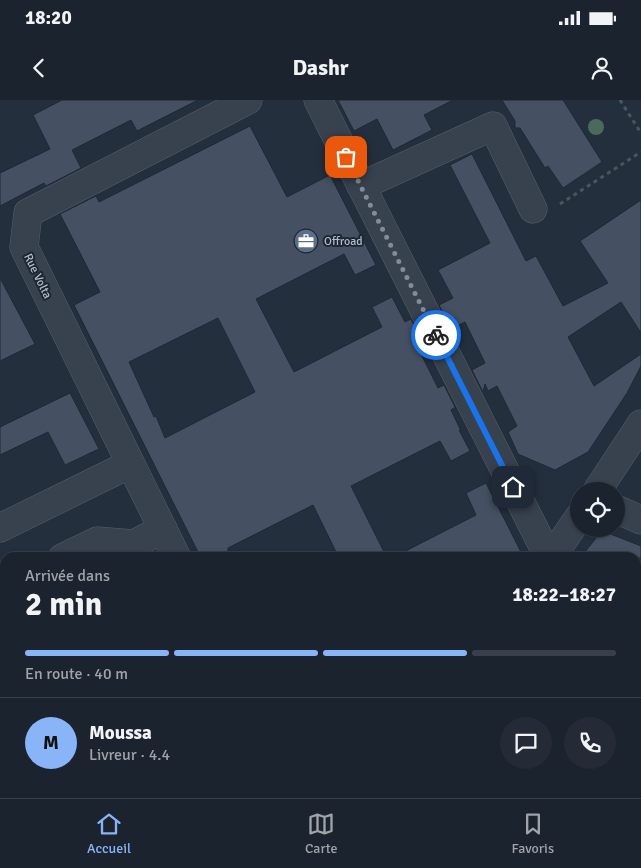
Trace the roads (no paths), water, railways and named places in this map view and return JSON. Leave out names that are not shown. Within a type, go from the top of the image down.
[{"type":"street","name":"Rue Volta","points":[[174,552],[24,247],[28,213],[248,100]]},
{"type":"street","points":[[318,100],[547,552]]},
{"type":"street","points":[[361,186],[493,126],[532,207]]},
{"type":"street","points":[[603,482],[641,424]]},
{"type":"street","points":[[0,528],[130,464]]},
{"type":"street","points":[[625,513],[641,520]]},
{"type":"street","points":[[74,552],[97,541],[134,544],[163,529]]},
{"type":"street","points":[[554,552],[570,530]]},
{"type":"place","name":"Offroad","points":[[306,241]]}]
